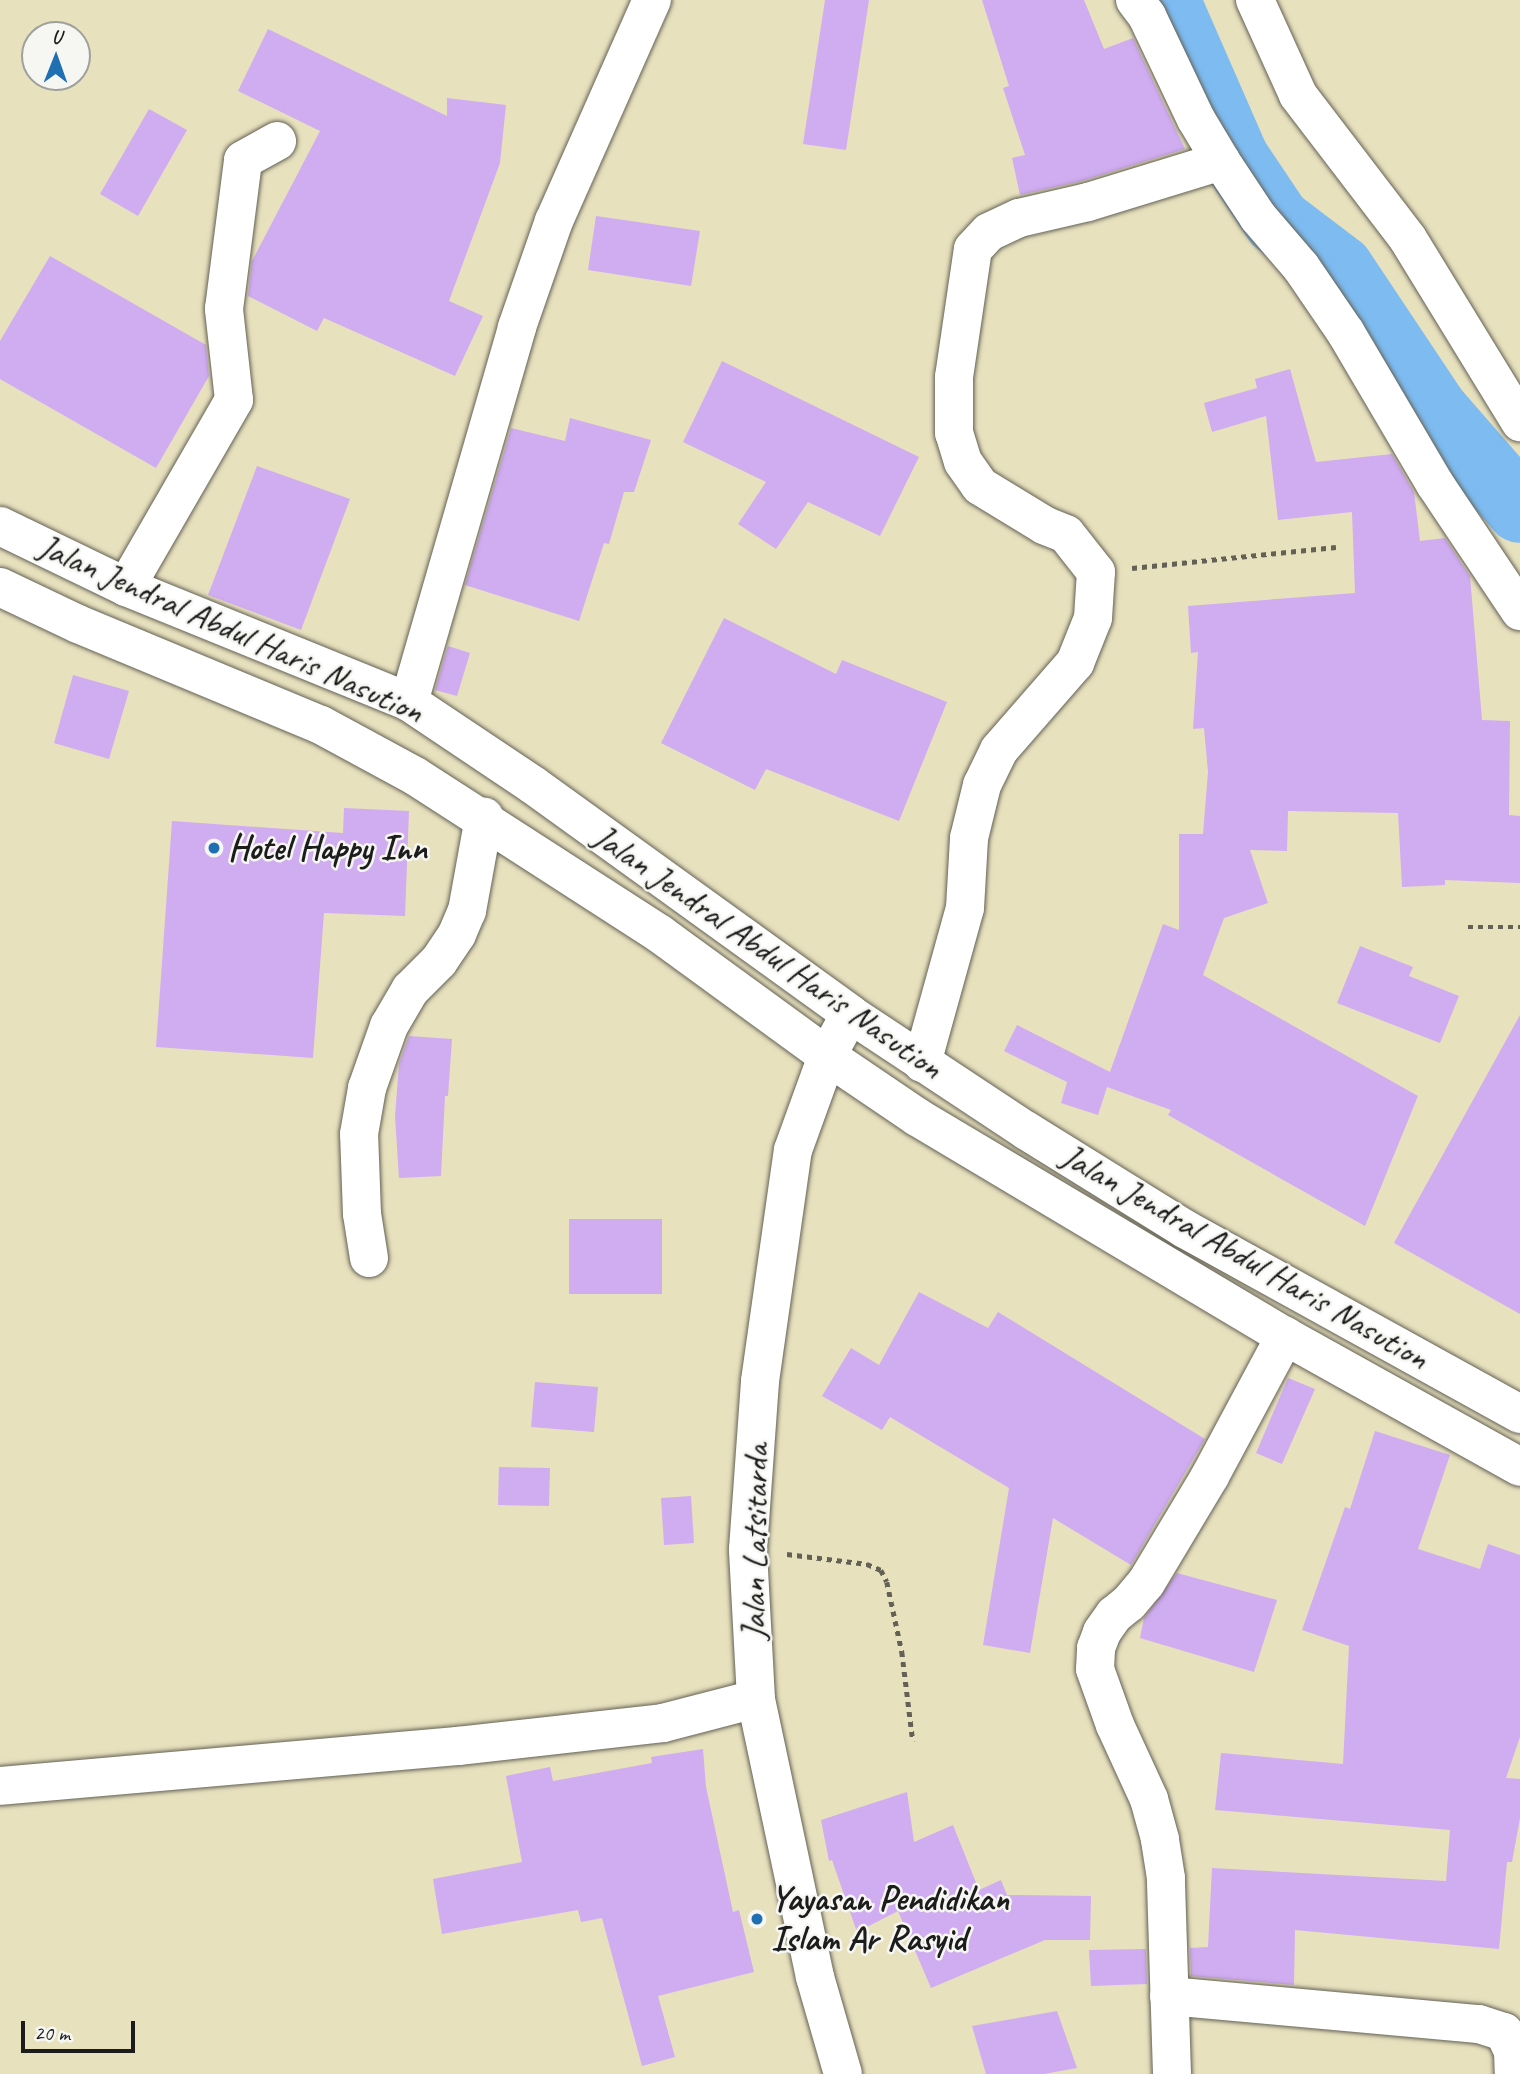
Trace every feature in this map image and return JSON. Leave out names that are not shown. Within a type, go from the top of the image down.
[{"type":"main road","points":[[408,702],[529,292],[559,209],[652,0]]},
{"type":"main road","points":[[1135,0],[1147,16],[1196,119],[1221,161],[1258,217],[1301,267],[1346,333],[1435,484],[1520,611]]},
{"type":"main road","points":[[1255,0],[1298,95],[1408,239],[1520,422]]},
{"type":"main road","points":[[126,587],[234,400],[224,310],[243,160],[277,141]]},
{"type":"main road","points":[[922,1063],[965,908],[970,838],[982,785],[999,750],[1075,663],[1093,618],[1096,572],[1066,534],[1044,525],[980,486],[963,462],[954,433],[954,377],[974,248],[989,232],[1019,218],[1088,202],[1221,161]]},
{"type":"main road","name":"Jalan Jendral Abdul Haris Nasution","points":[[0,526],[126,587],[408,702],[533,785],[922,1063],[1185,1229],[1520,1414]]},
{"type":"main road","name":"Jalan Jendral Abdul Haris Nasution","points":[[0,587],[78,624],[321,725],[484,817],[660,934],[827,1056],[917,1117],[1285,1336],[1520,1466]]},
{"type":"main road","points":[[369,1258],[362,1214],[359,1135],[366,1087],[389,1026],[410,990],[439,961],[457,934],[467,911],[484,817]]},
{"type":"main road","name":"Jalan Latsitarda","points":[[843,2074],[815,1977],[756,1699],[748,1549],[760,1381],[793,1150],[827,1056],[850,1014]]},
{"type":"main road","points":[[1172,2074],[1166,1878],[1160,1839],[1149,1799],[1115,1725],[1095,1669],[1096,1648],[1102,1632],[1114,1615],[1129,1604],[1146,1583],[1210,1476],[1285,1336]]},
{"type":"main road","points":[[0,1786],[458,1746],[663,1723],[756,1699]]},
{"type":"main road","points":[[1169,1996],[1479,2024],[1504,2032],[1513,2051],[1514,2074]]},
{"type":"path","points":[[1096,572],[1336,547]]},
{"type":"path","points":[[1468,927],[1520,928]]},
{"type":"path","points":[[748,1549],[867,1564],[881,1570],[887,1582],[902,1651],[913,1741]]},
{"type":"building","points":[[825,0],[869,0],[846,150],[803,144]]},
{"type":"building","points":[[982,0],[1084,0],[1104,49],[1133,38],[1185,149],[1082,181],[1020,195],[1012,158],[1025,155],[1003,88],[1009,86]]},
{"type":"building","points":[[268,29],[447,116],[447,98],[506,105],[500,163],[449,301],[483,316],[455,376],[324,318],[317,331],[248,296],[252,261],[320,131],[238,91]]},
{"type":"building","points":[[149,109],[187,130],[138,216],[100,194]]},
{"type":"building","points":[[596,216],[700,231],[691,286],[588,270]]},
{"type":"building","points":[[50,256],[206,345],[209,376],[156,468],[0,379],[0,341]]},
{"type":"building","points":[[722,361],[919,457],[880,536],[808,502],[776,549],[738,524],[766,482],[683,442]]},
{"type":"building","points":[[1290,369],[1316,462],[1392,454],[1414,492],[1420,541],[1445,538],[1470,576],[1482,720],[1510,721],[1509,815],[1520,816],[1520,883],[1445,880],[1445,885],[1402,887],[1398,813],[1288,811],[1287,851],[1250,850],[1268,903],[1224,918],[1203,975],[1418,1096],[1365,1226],[1168,1115],[1171,1110],[1107,1087],[1098,1115],[1061,1103],[1067,1082],[1004,1051],[1017,1025],[1110,1072],[1163,924],[1179,930],[1179,834],[1203,834],[1208,772],[1204,728],[1193,729],[1198,652],[1191,653],[1188,606],[1355,593],[1352,512],[1278,520],[1266,416],[1212,432],[1204,403],[1257,388],[1255,379]]},
{"type":"building","points":[[570,418],[651,440],[634,492],[624,492],[609,544],[604,543],[579,621],[465,585],[511,428],[565,441]]},
{"type":"building","points":[[257,466],[350,499],[301,630],[208,595]]},
{"type":"building","points":[[724,618],[836,674],[842,660],[947,702],[899,821],[766,769],[755,790],[661,743]]},
{"type":"building","points":[[448,646],[470,653],[457,696],[435,690]]},
{"type":"building","points":[[73,675],[129,691],[109,759],[54,743]]},
{"type":"building","points":[[344,808],[409,811],[405,916],[324,913],[313,1058],[156,1047],[172,821],[343,833]]},
{"type":"building","points":[[1360,946],[1413,967],[1409,976],[1459,996],[1440,1043],[1337,1003]]},
{"type":"building","points":[[1520,1015],[1520,1314],[1394,1243]]},
{"type":"building","points":[[409,1036],[452,1039],[448,1096],[445,1096],[441,1176],[399,1178],[395,1116],[399,1064]]},
{"type":"building","points":[[569,1219],[662,1219],[662,1294],[569,1294]]},
{"type":"building","points":[[919,1292],[988,1328],[998,1312],[1205,1439],[1131,1565],[1053,1518],[1030,1653],[983,1645],[1009,1488],[890,1417],[882,1430],[822,1396],[851,1348],[879,1365]]},
{"type":"building","points":[[1288,1378],[1315,1389],[1282,1464],[1256,1453]]},
{"type":"building","points":[[535,1382],[598,1387],[594,1432],[531,1427]]},
{"type":"building","points":[[1375,1431],[1450,1455],[1418,1549],[1480,1569],[1488,1544],[1520,1555],[1520,1737],[1506,1778],[1520,1779],[1520,1818],[1512,1862],[1507,1862],[1499,1949],[1295,1930],[1294,1985],[1191,1976],[1190,1948],[1208,1947],[1212,1868],[1446,1881],[1450,1830],[1215,1810],[1221,1753],[1343,1764],[1349,1646],[1302,1630],[1345,1507],[1350,1509]]},
{"type":"building","points":[[499,1467],[550,1468],[549,1506],[498,1505]]},
{"type":"building","points":[[691,1496],[694,1543],[664,1545],[661,1498]]},
{"type":"building","points":[[1177,1573],[1277,1600],[1254,1672],[1140,1638],[1144,1618]]},
{"type":"building","points":[[703,1749],[706,1787],[733,1912],[739,1910],[754,1972],[658,1996],[675,2057],[642,2066],[602,1918],[581,1922],[578,1910],[442,1934],[433,1879],[522,1862],[506,1776],[550,1767],[553,1781],[652,1763],[651,1757]]},
{"type":"building","points":[[907,1792],[914,1842],[953,1825],[979,1890],[1001,1880],[1007,1895],[1091,1896],[1090,1940],[1045,1940],[931,1988],[898,1911],[857,1932],[832,1860],[829,1861],[821,1820]]},
{"type":"building","points":[[1146,1949],[1147,1984],[1091,1986],[1089,1950]]},
{"type":"building","points":[[1057,2011],[1077,2068],[1044,2074],[986,2074],[972,2026]]},
{"type":"waterway","points":[[1166,0],[1235,158],[1277,221],[1340,269],[1434,410],[1520,509]]},
{"type":"place","name":"Hotel Happy Inn","points":[[214,848]]},
{"type":"place","name":"Yayasan Pendidikan Islam Ar Rasyid","points":[[757,1919]]}]
